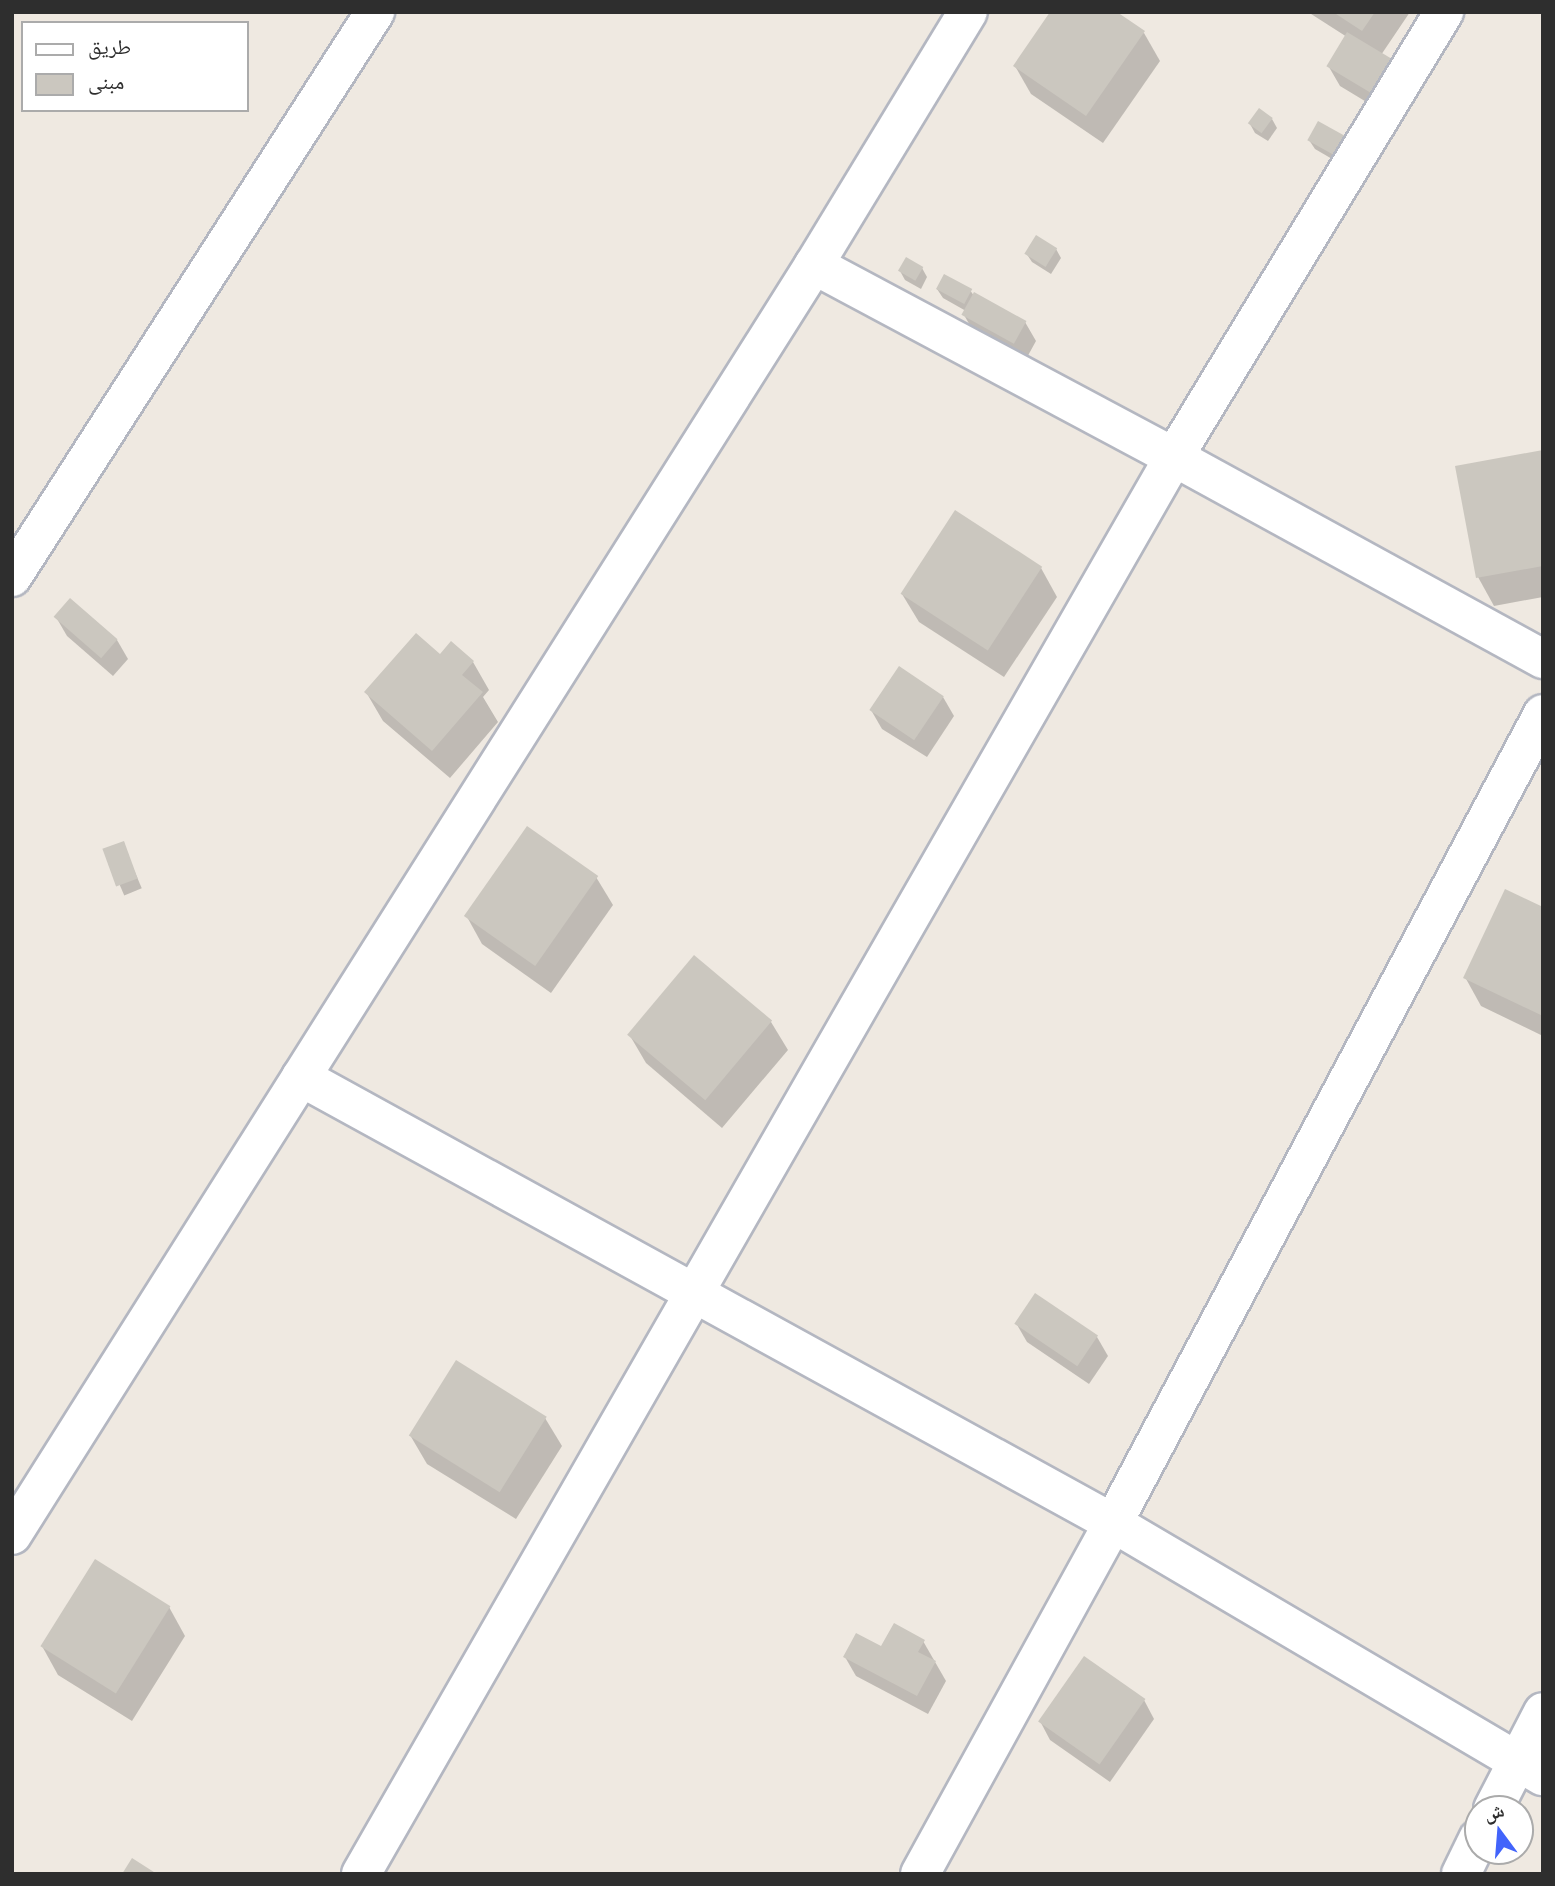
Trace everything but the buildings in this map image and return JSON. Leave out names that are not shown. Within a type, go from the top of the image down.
[{"type":"street","points":[[12,1535],[814,265],[968,12]]},
{"type":"street","points":[[361,1874],[1174,457],[1444,12]]},
{"type":"street","points":[[12,577],[362,17]]},
{"type":"street","points":[[814,265],[1174,457],[1543,659]]},
{"type":"street","points":[[920,1874],[1113,1523],[1543,714]]},
{"type":"street","points":[[301,1077],[1113,1523],[1530,1769]]},
{"type":"street","points":[[1506,1795],[1530,1769],[1543,1712]]}]
